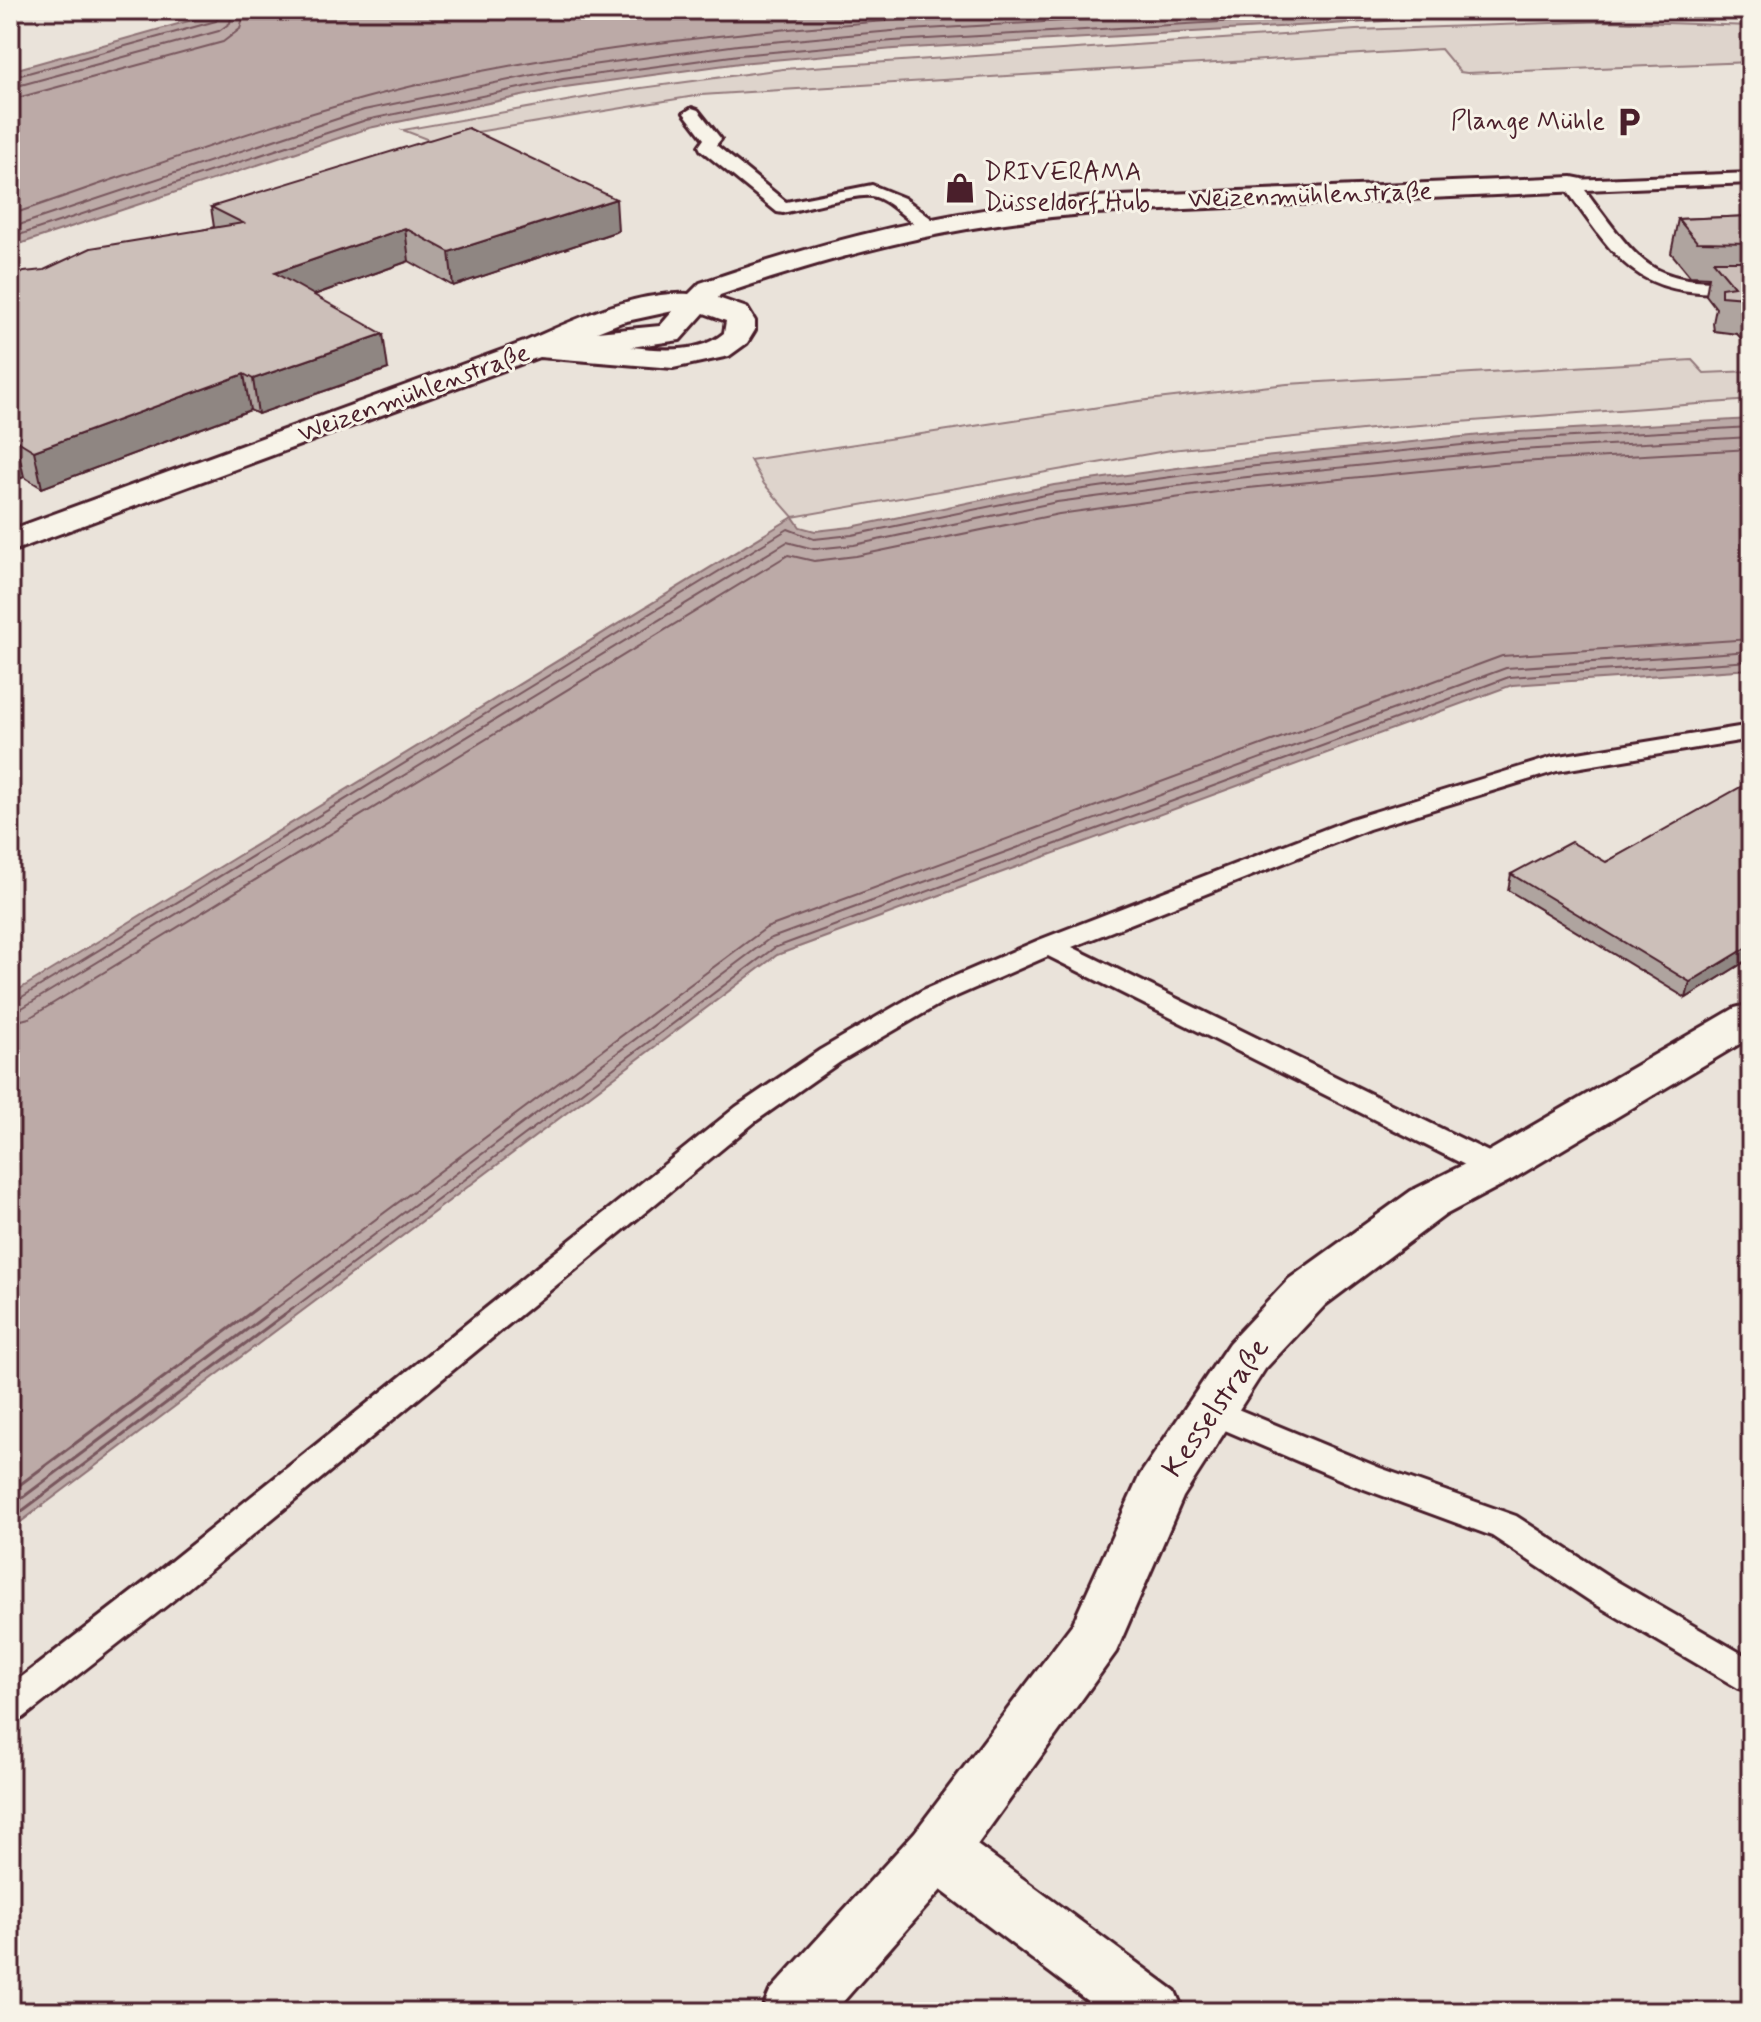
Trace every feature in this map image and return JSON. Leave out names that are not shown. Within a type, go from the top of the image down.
[{"type":"street","name":"Weizenmühlenstraße","points":[[10,542],[535,348],[613,315],[676,302],[698,303],[710,289],[797,259],[931,225],[1028,210],[1096,205],[1572,185]]},
{"type":"street","points":[[535,348],[584,348],[662,359],[697,355],[729,344],[742,327],[740,319],[721,306],[698,303]]},
{"type":"street","name":"Kesselstraße","points":[[793,2012],[937,1851],[1096,1636],[1159,1490],[1247,1356],[1307,1292],[1428,1203],[1496,1168],[1751,1018]]},
{"type":"street","points":[[937,1851],[1152,2012]]},
{"type":"lane","points":[[692,113],[713,139],[707,146],[783,208],[872,190],[898,202],[931,225]]},
{"type":"lane","points":[[1572,185],[1751,178]]},
{"type":"lane","points":[[1572,185],[1641,270],[1695,287],[1751,286]]},
{"type":"lane","points":[[10,1707],[158,1592],[746,1114],[830,1056],[933,996],[1049,946],[1360,824],[1553,764],[1751,732]]},
{"type":"lane","points":[[1049,946],[1496,1168]]},
{"type":"lane","points":[[1211,1410],[1368,1477],[1504,1526],[1603,1591],[1751,1677]]},
{"type":"shaded area","points":[[10,10],[1751,10],[1751,2012],[10,2012]]},
{"type":"shaded area","points":[[1609,21],[1751,26],[1751,62],[1467,73],[1460,72],[1441,49],[701,95],[429,140],[403,130],[634,89],[783,69],[1356,30]]},
{"type":"shaded area","points":[[1692,360],[1704,373],[1751,371],[1751,400],[1381,428],[1171,450],[793,517],[764,484],[750,460],[1139,401],[1287,384]]},
{"type":"water","points":[[228,10],[1579,10],[894,49],[740,63],[565,87],[369,128],[10,247],[10,71]]},
{"type":"water","points":[[1751,419],[1751,669],[1512,685],[777,955],[10,1530],[10,995],[793,517],[800,527],[815,531],[851,527],[1054,485],[1235,460],[1501,433]]},
{"type":"building","points":[[468,128],[616,199],[449,252],[405,228],[275,273],[383,334],[253,379],[244,374],[34,451],[16,440],[10,442],[10,280],[24,272],[44,270],[91,248],[243,223],[211,207]]},
{"type":"building","points":[[1751,216],[1751,243],[1697,242],[1678,219]]},
{"type":"building","points":[[1713,261],[1751,261],[1751,305],[1745,298],[1721,296],[1721,288],[1734,286]]},
{"type":"building","points":[[1746,784],[1751,787],[1751,945],[1690,982],[1511,874],[1571,842],[1606,862]]},
{"type":"place","name":"Plange Mühle","points":[[1629,122]]},
{"type":"place","name":"DRIVERAMA Düsseldorf Hub","points":[[960,188]]}]
